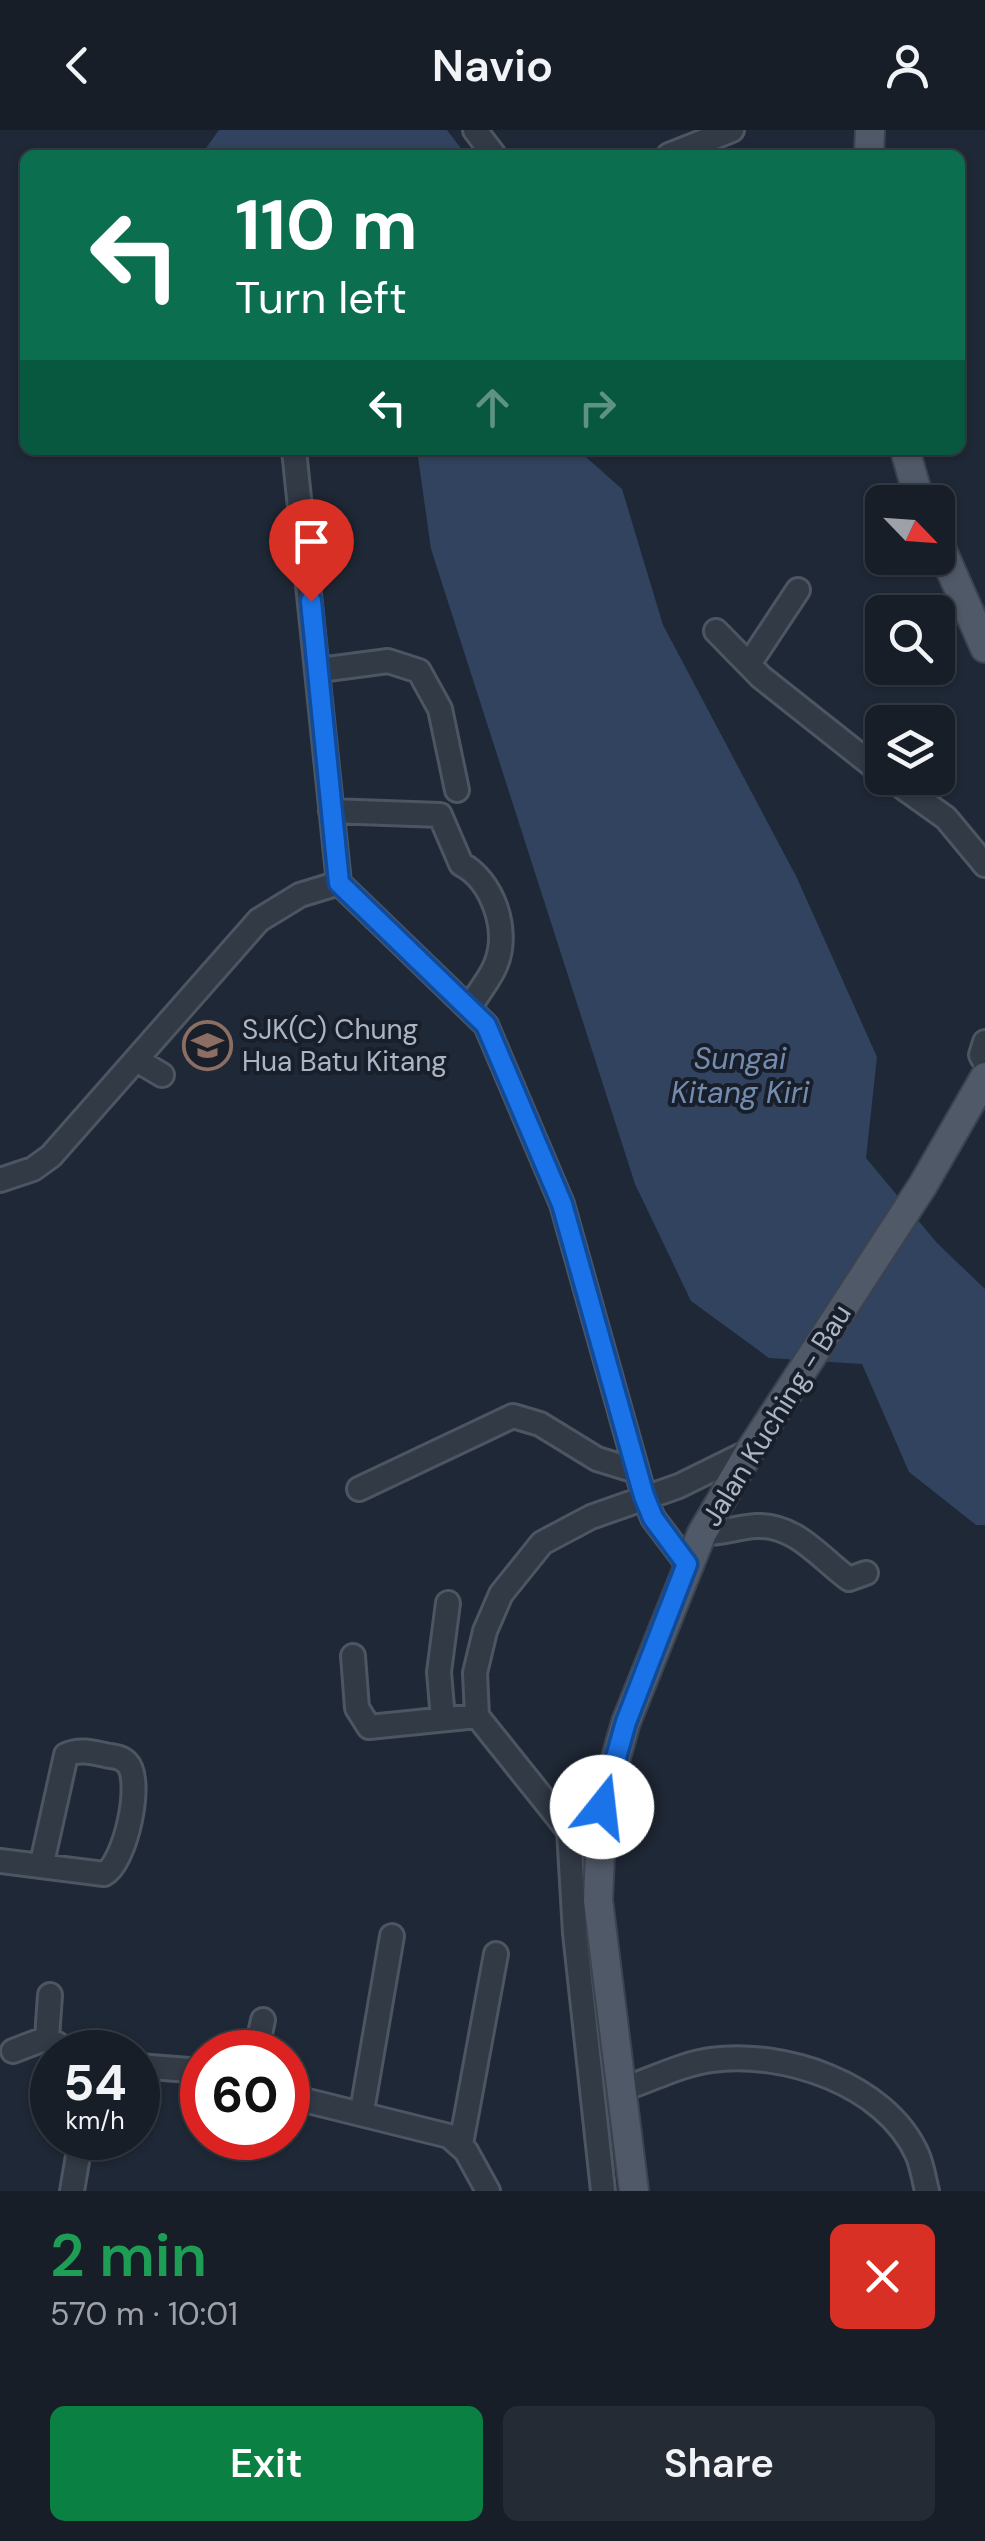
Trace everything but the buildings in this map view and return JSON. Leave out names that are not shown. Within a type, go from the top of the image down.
[{"type":"main road","points":[[906,455],[915,485]]},
{"type":"main road","points":[[953,575],[985,648]]},
{"type":"main road","name":"Jalan Kuching - Bau","points":[[634,2191],[598,1900],[602,1807],[626,1722],[702,1533],[772,1415],[922,1185],[985,1077]]},
{"type":"street","points":[[475,130],[490,150]]},
{"type":"street","points":[[682,150],[732,130]]},
{"type":"street","points":[[295,455],[320,670],[320,722],[339,883],[471,1006],[486,1025],[562,1204],[644,1496],[653,1518],[687,1564]]},
{"type":"street","points":[[749,664],[798,590]]},
{"type":"street","points":[[716,630],[749,664],[865,759]]},
{"type":"street","points":[[320,670],[388,661],[419,671],[440,709],[457,790]]},
{"type":"street","points":[[914,795],[946,818],[985,866]]},
{"type":"street","points":[[331,811],[440,814],[461,864],[478,873],[492,894],[499,931],[497,962],[471,1006]]},
{"type":"street","points":[[0,1180],[33,1169],[50,1156],[260,920],[300,895],[339,883]]},
{"type":"street","points":[[985,1042],[981,1055],[985,1062]]},
{"type":"street","points":[[137,1060],[162,1075]]},
{"type":"street","points":[[359,1489],[513,1416],[540,1424],[597,1459],[636,1471]]},
{"type":"street","points":[[603,2191],[574,1918],[570,1831],[477,1716],[476,1672],[485,1631],[521,1564],[542,1543],[644,1496],[679,1486],[750,1450]]},
{"type":"street","points":[[702,1533],[726,1534],[760,1526],[814,1546],[849,1579],[866,1573]]},
{"type":"street","points":[[443,1719],[438,1672],[448,1603]]},
{"type":"street","points":[[353,1656],[357,1708],[369,1727],[477,1716]]},
{"type":"street","points":[[0,1861],[42,1863],[104,1874],[112,1870],[120,1858],[135,1787],[130,1766],[123,1758],[83,1751],[66,1756],[42,1863]]},
{"type":"street","points":[[362,2111],[392,1936]]},
{"type":"street","points":[[461,2144],[496,1954]]},
{"type":"street","points":[[48,2030],[50,1995]]},
{"type":"street","points":[[261,2030],[263,2020]]},
{"type":"street","points":[[13,2051],[30,2044]]},
{"type":"street","points":[[622,2089],[706,2060],[761,2058],[799,2068],[837,2082],[898,2124],[918,2154],[927,2191]]},
{"type":"street","points":[[310,2103],[362,2111],[450,2136],[461,2144],[488,2191]]},
{"type":"street","points":[[72,2191],[77,2160]]},
{"type":"water","points":[[219,130],[447,130],[462,150],[205,150]]},
{"type":"water","name":"Sungai Kitang Kiri","points":[[418,455],[584,455],[622,489],[663,625],[797,878],[877,1057],[866,1158],[937,1243],[985,1289],[985,1525],[976,1525],[909,1472],[862,1364],[769,1358],[691,1301],[635,1184],[431,549]]},
{"type":"place","name":"SJK(C) Chung Hua Batu Kitang","points":[[207,1045]]},
{"type":"route","points":[[311,601],[339,883],[471,1006],[486,1025],[562,1204],[644,1496],[653,1518],[687,1564],[626,1722],[602,1807]]}]
